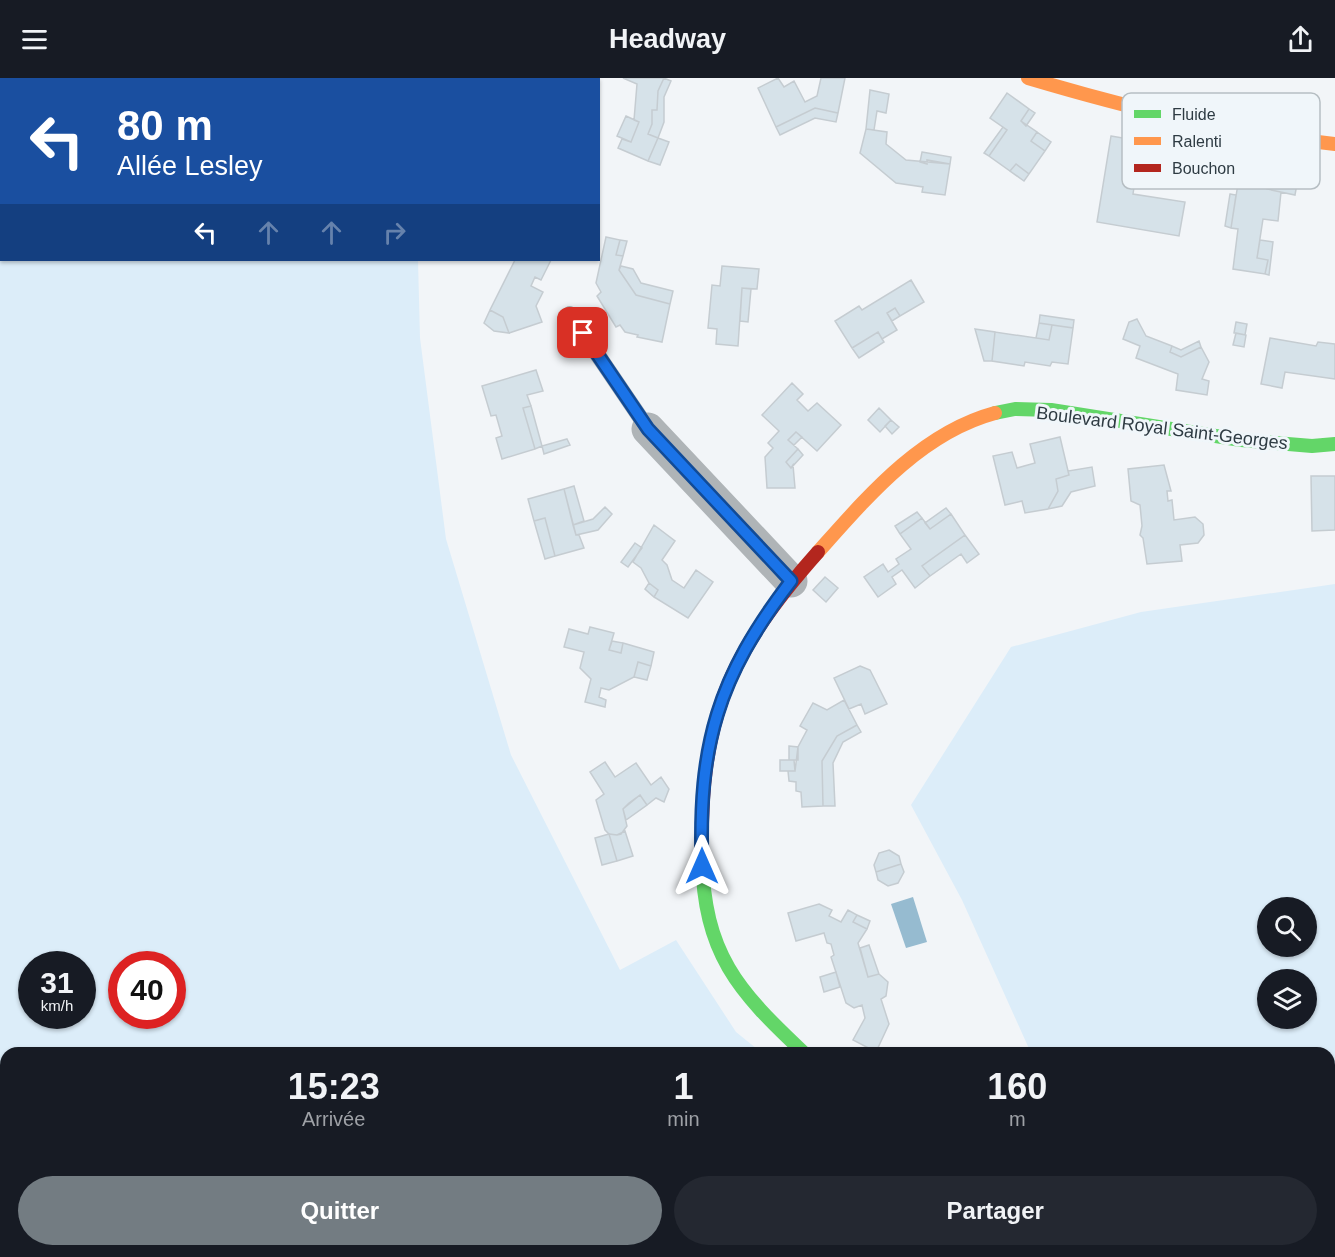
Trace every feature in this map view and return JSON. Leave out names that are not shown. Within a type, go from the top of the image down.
[{"type":"street","points":[[1028,78],[1122,106]]},
{"type":"street","points":[[1320,143],[1335,144]]},
{"type":"street","name":"Boulevard Royal Saint-Georges","points":[[798,1047],[748,998],[727,968],[711,930],[704,899],[702,850],[706,759],[711,728],[725,687],[744,648],[791,581],[890,476],[930,441],[975,419],[1009,410],[1074,414],[1258,443],[1335,444]]},
{"type":"street","points":[[648,429],[791,581]]},
{"type":"lane","points":[[570,314],[648,429]]},
{"type":"shaded area","points":[[0,261],[418,261],[420,338],[446,539],[511,755],[620,970],[676,940],[736,1032],[755,1047],[0,1047]]},
{"type":"shaded area","points":[[1335,584],[1335,1047],[1028,1047],[962,900],[911,805],[1011,647],[1141,612]]},
{"type":"water","points":[[913,897],[927,942],[906,948],[891,904]]},
{"type":"building","points":[[623,78],[664,78],[658,91],[657,110],[652,110],[652,124],[648,134],[658,138],[648,161],[618,148],[622,139],[631,142],[639,122],[634,120],[637,84]]},
{"type":"building","points":[[664,78],[671,81],[664,97],[664,122],[658,138],[648,134],[652,124],[652,110],[657,110],[658,91]]},
{"type":"building","points":[[778,78],[784,87],[794,81],[805,102],[817,96],[821,78],[845,78],[838,113],[815,108],[776,127],[758,88]]},
{"type":"building","points":[[870,90],[889,94],[886,113],[877,111],[874,130],[866,129]]},
{"type":"building","points":[[1007,93],[1029,109],[1021,121],[1037,132],[1031,141],[1045,151],[1029,174],[1016,164],[1010,171],[989,156],[1007,130],[990,118]]},
{"type":"building","points":[[815,108],[838,113],[836,122],[815,118],[780,135],[776,127]]},
{"type":"building","points":[[1029,109],[1035,113],[1026,126],[1021,121]]},
{"type":"building","points":[[626,116],[639,122],[631,142],[617,136]]},
{"type":"building","points":[[1003,127],[1007,130],[989,156],[984,153]]},
{"type":"building","points":[[866,129],[887,132],[886,144],[906,160],[950,164],[945,195],[922,192],[923,187],[896,183],[860,153]]},
{"type":"building","points":[[1037,132],[1051,142],[1045,151],[1031,141]]},
{"type":"building","points":[[1111,136],[1122,138],[1122,189],[1134,189],[1133,194],[1185,202],[1179,236],[1097,222]]},
{"type":"building","points":[[658,138],[669,142],[660,165],[648,161]]},
{"type":"building","points":[[922,152],[951,157],[950,164],[927,160],[927,164],[920,162]]},
{"type":"building","points":[[1016,164],[1029,174],[1024,181],[1010,171]]},
{"type":"building","points":[[1237,189],[1267,189],[1281,192],[1278,221],[1263,219],[1257,258],[1268,260],[1265,274],[1233,269],[1238,229],[1231,228]]},
{"type":"building","points":[[1267,189],[1296,189],[1295,195]]},
{"type":"building","points":[[1230,194],[1236,195],[1231,228],[1225,226]]},
{"type":"building","points":[[606,237],[620,240],[616,255],[623,256],[619,270],[636,295],[670,304],[662,342],[637,337],[638,335],[625,332],[620,325],[616,327],[597,296],[601,292],[596,283]]},
{"type":"building","points":[[620,240],[627,241],[623,256],[616,255]]},
{"type":"building","points":[[1260,240],[1273,242],[1269,275],[1265,274],[1268,260],[1257,258]]},
{"type":"building","points":[[514,261],[550,261],[541,280],[535,277],[531,286],[543,292],[536,306],[542,322],[509,333],[503,317],[490,310]]},
{"type":"building","points":[[621,266],[633,269],[641,283],[673,291],[670,304],[636,295],[619,270]]},
{"type":"building","points":[[722,266],[759,269],[757,289],[742,288],[738,346],[716,344],[717,329],[708,328],[712,285],[720,286]]},
{"type":"building","points":[[911,280],[924,302],[900,316],[895,308],[887,313],[897,330],[882,339],[878,332],[852,348],[835,321],[859,306],[862,310]]},
{"type":"building","points":[[742,288],[751,289],[748,322],[740,321]]},
{"type":"building","points":[[895,308],[900,316],[892,321],[887,313]]},
{"type":"building","points":[[490,310],[503,317],[509,333],[494,331],[484,323]]},
{"type":"building","points":[[1040,315],[1074,320],[1073,328],[1039,323]]},
{"type":"building","points":[[1137,319],[1146,336],[1172,346],[1170,352],[1181,357],[1201,347],[1209,362],[1202,379],[1209,381],[1207,395],[1176,390],[1178,374],[1136,358],[1140,346],[1123,339],[1129,322]]},
{"type":"building","points":[[1236,322],[1247,324],[1245,335],[1234,333]]},
{"type":"building","points":[[1039,323],[1052,325],[1049,340],[1036,338]]},
{"type":"building","points":[[1052,325],[1073,328],[1068,364],[1052,362],[1050,366],[1025,362],[1024,366],[992,361],[995,332],[1049,340]]},
{"type":"building","points":[[975,329],[995,332],[992,361],[984,361]]},
{"type":"building","points":[[878,332],[884,342],[859,358],[852,348]]},
{"type":"building","points":[[1236,333],[1246,335],[1244,347],[1233,345]]},
{"type":"building","points":[[1270,338],[1316,346],[1318,342],[1335,344],[1335,379],[1285,372],[1282,388],[1261,384]]},
{"type":"building","points":[[1199,341],[1201,347],[1181,357],[1170,352],[1172,346],[1181,350]]},
{"type":"building","points":[[536,370],[543,391],[527,395],[531,406],[523,408],[535,449],[502,459],[496,438],[502,436],[496,415],[491,416],[482,386]]},
{"type":"building","points":[[792,383],[803,394],[797,400],[808,411],[817,403],[841,425],[817,451],[796,432],[788,440],[798,449],[786,462],[791,468],[793,465],[795,488],[767,488],[765,457],[773,448],[768,443],[779,431],[762,415]]},
{"type":"building","points":[[531,406],[542,446],[535,449],[523,408]]},
{"type":"building","points":[[879,408],[891,420],[880,432],[868,420]]},
{"type":"building","points":[[891,420],[899,427],[892,434],[885,426]]},
{"type":"building","points":[[796,432],[802,437],[794,445],[788,440]]},
{"type":"building","points":[[1060,437],[1069,475],[1056,479],[1058,491],[1048,509],[1025,513],[1022,501],[1005,505],[993,456],[1012,452],[1017,468],[1035,463],[1030,444]]},
{"type":"building","points":[[567,439],[570,445],[544,454],[542,446]]},
{"type":"building","points":[[798,449],[803,455],[791,468],[786,462]]},
{"type":"building","points":[[1164,465],[1171,491],[1167,491],[1168,501],[1172,500],[1174,520],[1195,517],[1203,524],[1204,535],[1198,543],[1180,545],[1182,561],[1147,564],[1143,538],[1140,535],[1142,526],[1140,505],[1131,501],[1128,469]]},
{"type":"building","points":[[1092,467],[1095,486],[1071,492],[1062,506],[1048,509],[1058,491],[1056,479],[1069,475],[1068,471]]},
{"type":"building","points":[[1311,476],[1335,476],[1335,530],[1312,531]]},
{"type":"building","points":[[574,486],[584,521],[573,525],[564,489]]},
{"type":"building","points":[[564,489],[576,535],[579,535],[584,548],[555,556],[545,518],[534,521],[528,499]]},
{"type":"building","points":[[605,507],[612,514],[598,530],[576,535],[573,525],[593,519]]},
{"type":"building","points":[[946,508],[951,514],[930,529],[925,523]]},
{"type":"building","points":[[917,512],[922,518],[900,534],[895,526]]},
{"type":"building","points":[[951,514],[965,535],[922,566],[930,576],[915,588],[902,570],[892,577],[896,584],[878,597],[864,577],[883,564],[888,572],[899,564],[896,559],[911,549],[900,534],[922,518],[930,529]]},
{"type":"building","points":[[545,518],[555,556],[545,559],[534,521]]},
{"type":"building","points":[[654,525],[675,541],[662,560],[667,565],[672,580],[684,588],[696,570],[713,582],[688,618],[654,597],[658,590],[649,583],[641,568],[633,562]]},
{"type":"building","points":[[965,535],[979,554],[967,563],[961,554],[930,576],[922,566]]},
{"type":"building","points":[[635,543],[642,548],[628,567],[621,562]]},
{"type":"building","points":[[825,577],[838,588],[826,602],[813,590]]},
{"type":"building","points":[[649,583],[658,590],[654,597],[645,589]]},
{"type":"building","points":[[590,627],[614,633],[609,650],[621,653],[623,643],[654,652],[651,666],[638,662],[634,677],[609,690],[601,688],[599,697],[606,700],[605,707],[585,702],[591,679],[580,668],[584,652],[564,647],[569,629],[588,634]]},
{"type":"building","points":[[612,641],[623,643],[621,653],[609,650]]},
{"type":"building","points":[[638,662],[651,666],[647,680],[634,677]]},
{"type":"building","points":[[860,666],[870,670],[887,704],[865,714],[861,704],[849,709],[834,678]]},
{"type":"building","points":[[844,700],[857,725],[837,736],[822,761],[823,806],[802,807],[801,792],[796,791],[796,782],[789,781],[788,771],[795,771],[798,747],[807,730],[800,726],[813,703],[827,710]]},
{"type":"building","points":[[857,725],[861,732],[843,742],[833,763],[835,806],[823,806],[822,761],[837,736]]},
{"type":"building","points":[[789,746],[798,747],[798,760],[789,760]]},
{"type":"building","points":[[780,760],[794,760],[795,771],[780,771]]},
{"type":"building","points":[[605,762],[615,777],[636,763],[651,785],[661,777],[669,789],[664,802],[656,798],[647,805],[640,795],[629,803],[623,809],[627,826],[621,834],[617,835],[609,834],[605,830],[596,800],[604,794],[590,772]]},
{"type":"building","points":[[640,795],[647,805],[626,820],[623,809]]},
{"type":"building","points":[[625,831],[633,856],[617,861],[609,834],[617,835]]},
{"type":"building","points":[[609,834],[617,861],[602,865],[595,838]]},
{"type":"building","points":[[889,850],[899,856],[901,864],[876,872],[874,865],[879,853]]},
{"type":"building","points":[[901,864],[904,872],[898,883],[888,886],[878,880],[876,872]]},
{"type":"building","points":[[819,904],[832,910],[829,916],[841,922],[848,910],[857,915],[853,922],[867,929],[858,943],[868,977],[879,974],[888,982],[886,996],[881,999],[889,1024],[878,1047],[866,1047],[853,1040],[865,1018],[862,1005],[854,1008],[846,1003],[831,957],[834,955],[831,944],[827,943],[824,933],[796,941],[788,913]]},
{"type":"building","points":[[857,915],[870,921],[867,929],[853,922]]},
{"type":"building","points":[[869,945],[879,974],[868,977],[860,948]]},
{"type":"building","points":[[836,972],[840,987],[824,992],[820,977]]},
{"type":"traffic: fast","points":[[995,413],[1015,409],[1051,410],[1241,440],[1312,446],[1335,444]]},
{"type":"traffic: fast","points":[[702,857],[704,891],[709,920],[717,945],[743,989],[798,1047]]},
{"type":"traffic: slow","points":[[1028,78],[1122,104]]},
{"type":"traffic: slow","points":[[1320,142],[1335,144]]},
{"type":"traffic: slow","points":[[818,552],[876,489],[920,451],[943,435],[968,422],[995,413]]},
{"type":"traffic: jam","points":[[702,857],[702,809],[706,767],[714,728],[725,692],[741,657],[761,623],[818,552]]},
{"type":"route","points":[[583,333],[648,429],[791,581],[767,612],[744,648],[725,687],[711,728],[703,802],[702,866]]}]
